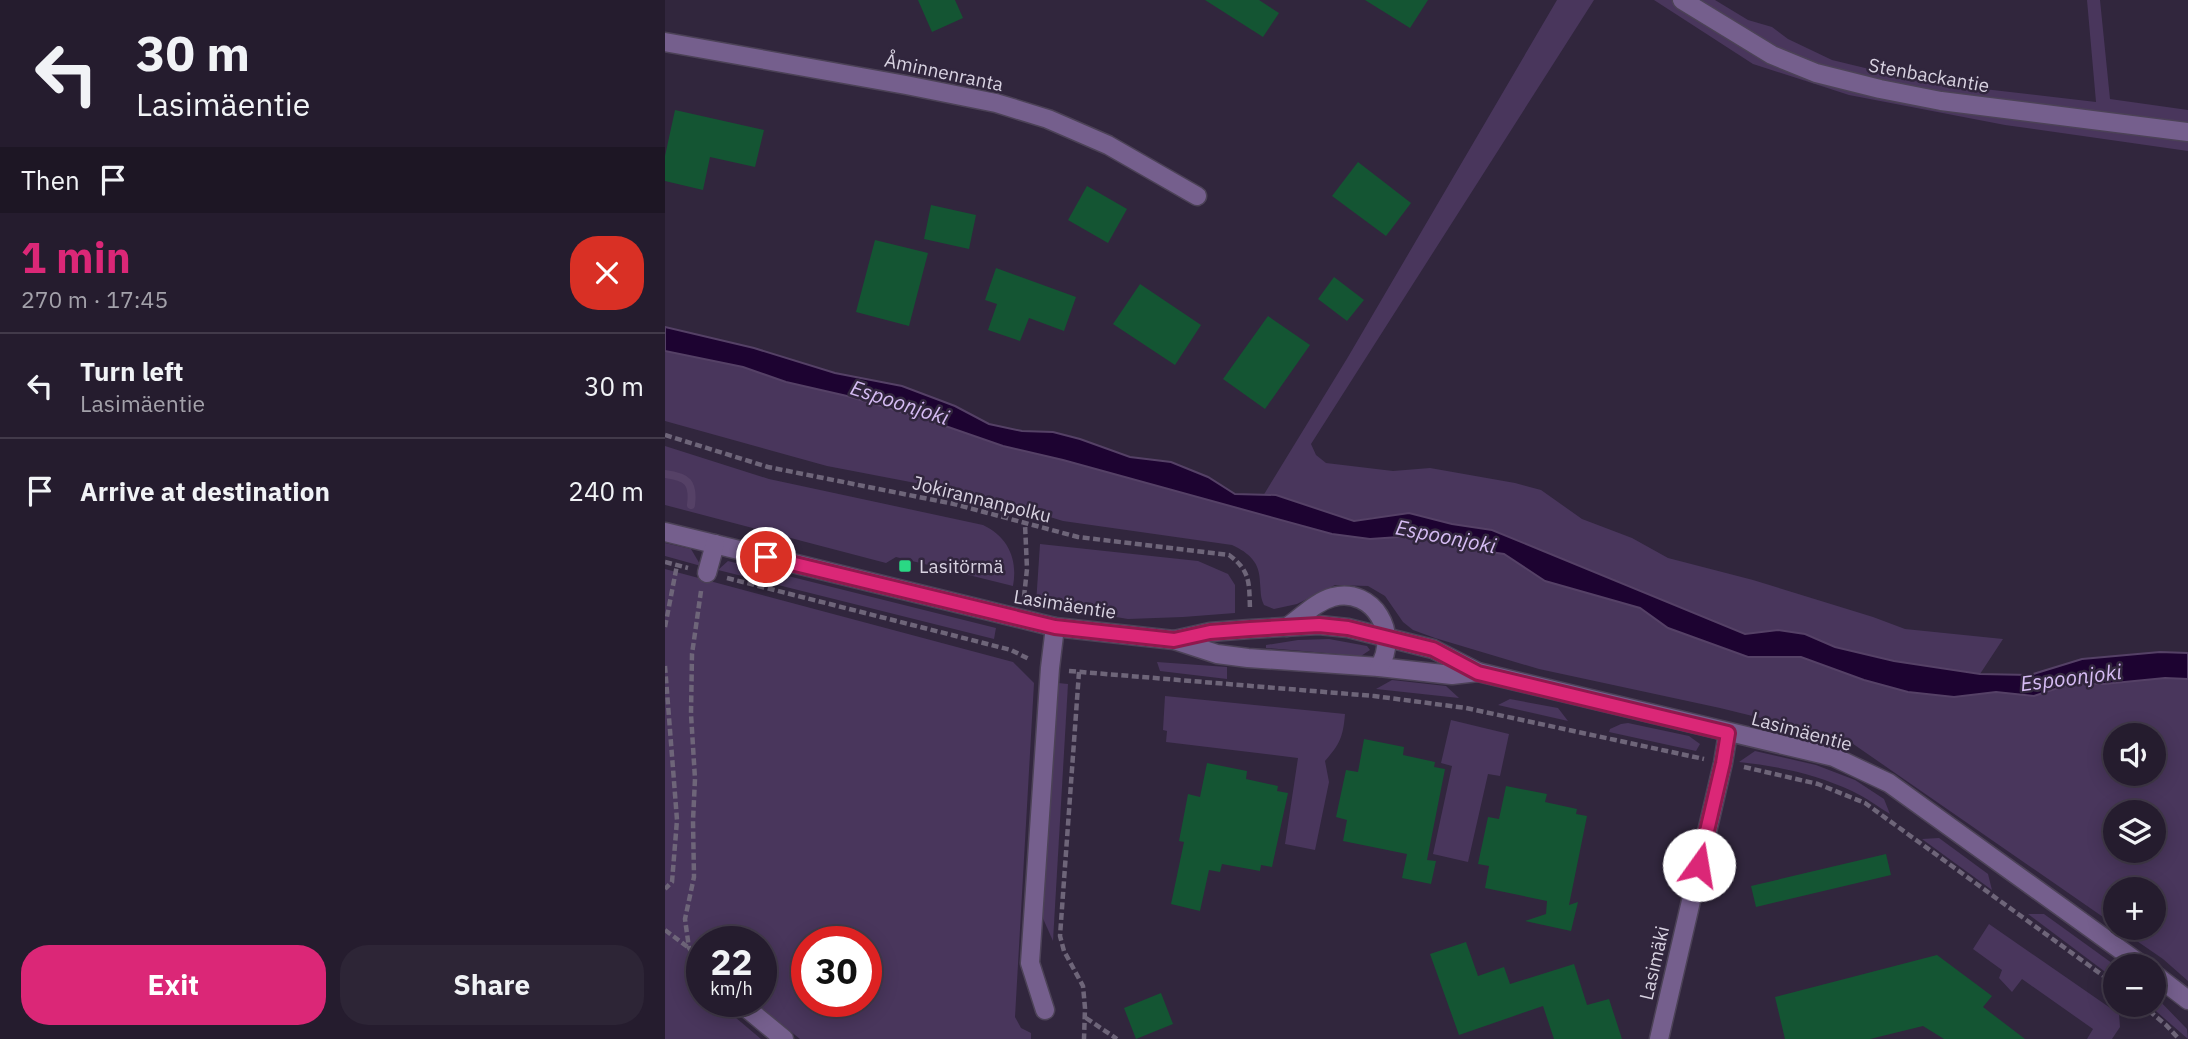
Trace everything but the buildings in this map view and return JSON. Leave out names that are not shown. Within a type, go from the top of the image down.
[{"type":"street","name":"Stenbackantie","points":[[1682,0],[1772,55],[1816,73],[1941,101],[2188,132]]},
{"type":"street","name":"Åminnenranta","points":[[665,42],[996,103],[1048,119],[1108,145],[1197,196]]},
{"type":"street","name":"Lasimäentie","points":[[665,532],[1055,627],[1174,640],[1217,654],[1248,658],[1452,675],[1478,673]]},
{"type":"street","points":[[705,572],[715,544]]},
{"type":"street","points":[[1287,627],[1322,601],[1341,596],[1370,605],[1379,613],[1385,624],[1387,650],[1379,667]]},
{"type":"street","name":"Lasimäentie","points":[[1174,640],[1210,632],[1319,625],[1348,628],[1433,649],[1478,673],[1834,757],[1889,783],[2126,954]]},
{"type":"street","points":[[1045,1010],[1030,963],[1055,627]]},
{"type":"street","name":"Lasimäki","points":[[1658,1039],[1728,733]]},
{"type":"street","points":[[2166,983],[2188,1000]]},
{"type":"street","points":[[757,1017],[784,1039]]},
{"type":"path","name":"Jokirannanpolku","points":[[665,435],[768,467],[954,504],[1078,537],[1229,555],[1240,563],[1247,574],[1250,617]]},
{"type":"path","points":[[1024,596],[1027,569],[1025,524]]},
{"type":"path","points":[[665,562],[1011,650],[1025,655],[1031,661]]},
{"type":"path","points":[[665,627],[677,565]]},
{"type":"path","points":[[686,926],[685,919],[694,877],[692,654],[705,572]]},
{"type":"path","points":[[665,666],[677,820],[672,883],[665,889]]},
{"type":"path","points":[[1084,1039],[1083,986],[1064,951],[1060,936],[1079,672],[1374,696],[1466,708],[1818,783],[1865,803],[2103,976]]},
{"type":"path","points":[[665,930],[686,946]]},
{"type":"path","points":[[1085,1017],[1117,1039]]},
{"type":"path","points":[[2156,1017],[2179,1039]]},
{"type":"shaded area","points":[[1557,0],[1594,0],[1311,444],[1316,455],[1326,463],[1393,471],[1430,468],[1515,483],[1541,490],[1582,519],[1632,538],[1668,558],[1753,580],[1905,629],[2003,639],[1980,674],[1894,661],[1834,647],[1805,634],[1778,630],[1745,634],[1492,530],[1376,517],[1354,521],[1276,495],[1263,496],[1348,357]]},
{"type":"shaded area","points":[[1654,0],[1715,0],[1748,20],[1772,27],[1788,39],[1832,60],[1923,82],[2096,102],[2087,0],[2100,0],[2110,99],[2188,110],[2188,151],[2005,125],[1849,95],[1753,64]]},
{"type":"shaded area","points":[[665,351],[743,367],[786,382],[847,396],[928,420],[1003,446],[1332,534],[1370,539],[1414,536],[1462,548],[1504,554],[1545,581],[1640,608],[1668,628],[1748,656],[1801,657],[1864,680],[1908,692],[1954,697],[1996,692],[2034,696],[2072,683],[2104,684],[2165,678],[2188,679],[2188,981],[2166,962],[2166,954],[2156,954],[2135,940],[2166,940],[2166,877],[2103,877],[2103,917],[1846,739],[1720,708],[1539,669],[1435,638],[1413,630],[1403,622],[1385,596],[1368,586],[1335,585],[1297,604],[1274,609],[1264,605],[1256,564],[1244,551],[1232,545],[1063,521],[978,495],[827,466],[665,421]]},
{"type":"shaded area","points":[[665,446],[769,479],[983,525],[999,536],[1009,550],[1014,567],[1013,586],[896,557],[886,563],[665,505]]},
{"type":"shaded area","points":[[665,543],[691,549],[701,566],[665,556]]},
{"type":"shaded area","points":[[1040,544],[1198,561],[1228,574],[1235,585],[1235,613],[1128,619],[1036,604]]},
{"type":"shaded area","points":[[728,561],[996,628],[994,639],[718,570]]},
{"type":"shaded area","points":[[665,569],[1013,662],[1034,683],[1015,1017],[1021,1028],[1031,1033],[1031,1039],[800,1039],[773,1017],[777,1017],[777,926],[686,926],[686,1017],[735,1017],[761,1039],[665,1039]]},
{"type":"shaded area","points":[[1329,639],[1367,646],[1370,650],[1361,656],[1266,648],[1266,645],[1298,640]]},
{"type":"shaded area","points":[[1157,662],[1227,667],[1227,679],[1160,671]]},
{"type":"shaded area","points":[[1392,680],[1446,686],[1459,698],[1376,689]]},
{"type":"shaded area","points":[[1058,683],[1068,684],[1053,941],[1041,914]]},
{"type":"shaded area","points":[[1165,696],[1345,714],[1340,740],[1325,761],[1329,782],[1315,850],[1285,844],[1298,758],[1166,742],[1167,731],[1163,730]]},
{"type":"shaded area","points":[[1510,699],[1558,708],[1568,721],[1498,705]]},
{"type":"shaded area","points":[[1451,720],[1509,734],[1500,776],[1488,774],[1468,862],[1433,854],[1452,766],[1441,763]]},
{"type":"shaded area","points":[[1628,723],[1689,736],[1700,744],[1696,751],[1609,732],[1610,729]]},
{"type":"shaded area","points":[[1755,751],[1816,765],[1855,780],[1884,799],[1890,814],[1857,793],[1825,780],[1782,768],[1739,762]]},
{"type":"shaded area","points":[[1939,838],[1988,874],[1992,890],[1922,839]]},
{"type":"shaded area","points":[[2028,914],[2044,914],[2103,957],[2103,970]]},
{"type":"shaded area","points":[[1989,924],[2103,1003],[2103,1017],[2119,1017],[2120,1027],[2112,1039],[2087,1039],[2093,1029],[2022,979],[2012,992],[1999,978],[2002,970],[1973,949]]},
{"type":"shaded area","points":[[2166,1007],[2187,1029],[2188,1039],[2163,1017],[2166,1017]]},
{"type":"water","name":"Espoonjoki","points":[[665,327],[754,348],[835,373],[902,386],[955,406],[989,424],[1022,431],[1053,432],[1130,457],[1171,462],[1208,477],[1235,494],[1276,495],[1354,521],[1409,513],[1452,524],[1492,530],[1745,634],[1778,630],[1805,634],[1835,647],[1894,661],[1980,674],[2030,675],[2082,659],[2160,652],[2188,653],[2188,679],[2073,683],[2034,696],[1996,692],[1954,697],[1908,692],[1864,680],[1801,657],[1748,657],[1668,628],[1640,608],[1545,581],[1504,554],[1462,548],[1414,536],[1370,539],[1332,534],[1003,446],[847,396],[786,382],[743,367],[665,351]]},
{"type":"waterway","points":[[665,474],[687,482],[691,491],[691,505]]},
{"type":"place","name":"Lasitörmä","points":[[905,566]]},
{"type":"route","points":[[766,557],[1055,627],[1174,640],[1210,632],[1250,629],[1319,625],[1348,628],[1433,649],[1478,673],[1728,733],[1699,865]]}]
